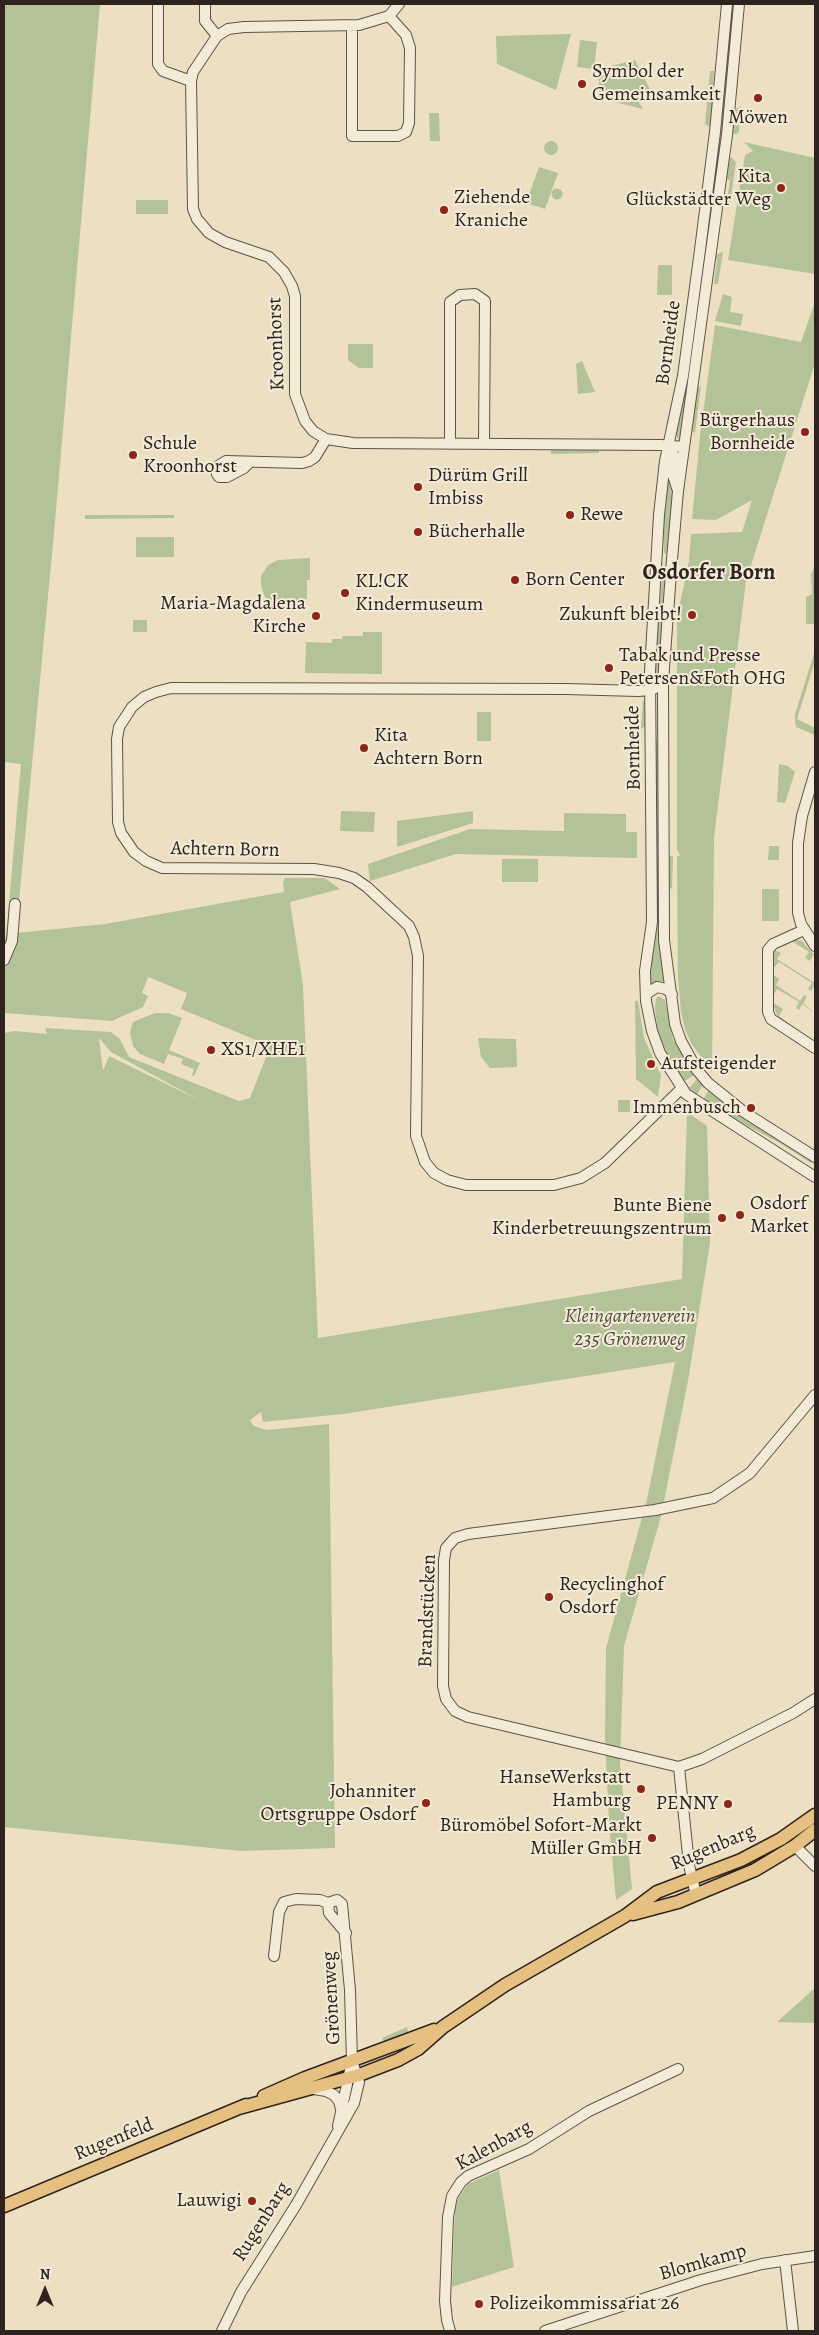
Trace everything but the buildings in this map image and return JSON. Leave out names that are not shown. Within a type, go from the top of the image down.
[{"type":"main road","name":"Rugenbarg","points":[[354,2077],[410,2055],[443,2027],[505,1986],[625,1916],[657,1892],[741,1860],[781,1839],[815,1815]]},
{"type":"main road","name":"Rugenbarg","points":[[625,1916],[696,1895],[755,1870],[795,1846],[815,1830]]},
{"type":"main road","name":"Rugenbarg","points":[[352,2061],[443,2027]]},
{"type":"main road","name":"Rugenfeld","points":[[4,2206],[239,2108],[286,2086],[352,2061]]},
{"type":"main road","name":"Rugenfeld","points":[[239,2108],[354,2077]]},
{"type":"street","points":[[158,4],[158,64],[163,71],[191,81]]},
{"type":"street","points":[[205,4],[205,21],[217,36],[228,29],[244,27],[352,26],[389,16],[399,4]]},
{"type":"street","name":"Bornheide","points":[[727,4],[715,132],[700,250],[683,376],[669,446],[659,515],[650,690],[652,922],[645,971],[646,994],[652,1031],[660,1052],[681,1089],[697,1103],[815,1177]]},
{"type":"street","name":"Bornheide","points":[[739,4],[727,135],[678,491],[664,685],[664,925],[675,1024],[681,1041],[697,1070],[708,1083],[744,1112],[815,1157]]},
{"type":"street","points":[[352,26],[352,136],[398,136],[406,132],[410,123],[410,48],[406,35],[389,16]]},
{"type":"street","name":"Kroonhorst","points":[[217,36],[197,63],[191,81],[193,209],[197,219],[209,233],[225,242],[268,257],[288,279],[295,296],[295,394],[305,421],[313,430],[326,439]]},
{"type":"street","points":[[450,444],[450,302],[460,295],[475,294],[485,301],[484,444]]},
{"type":"street","points":[[250,462],[302,463],[309,461],[315,457],[326,439],[353,443],[684,447]]},
{"type":"street","points":[[669,446],[673,454],[673,475],[678,491]]},
{"type":"street","name":"Achtern Born","points":[[664,685],[650,690],[171,688],[144,696],[132,706],[119,727],[117,739],[118,822],[121,833],[134,852],[146,861],[162,868],[314,869],[339,873],[354,878],[367,887],[409,926],[414,937],[418,956],[416,1136],[426,1162],[434,1173],[447,1180],[466,1185],[554,1185],[581,1178],[605,1163],[681,1089]]},
{"type":"street","points":[[650,690],[664,747]]},
{"type":"street","points":[[815,772],[802,816],[798,842],[798,913],[804,930],[815,946]]},
{"type":"street","points":[[4,960],[12,940],[14,904]]},
{"type":"street","points":[[804,930],[773,944],[768,950],[768,1012],[771,1019],[815,1048]]},
{"type":"street","points":[[646,994],[652,988],[661,987],[672,994]]},
{"type":"street","name":"Brandstücken","points":[[679,1767],[470,1718],[455,1711],[446,1699],[443,1686],[444,1560],[446,1548],[455,1538],[468,1534],[655,1510],[713,1498],[750,1473],[815,1395]]},
{"type":"street","points":[[696,1895],[691,1878],[679,1767],[702,1759],[793,1713],[815,1699]]},
{"type":"street","points":[[795,1846],[815,1866]]},
{"type":"street","name":"Grönenweg","points":[[274,1956],[279,1912],[284,1902],[296,1899],[320,1900],[328,1903],[338,1900],[342,1904],[346,1933],[352,2061]]},
{"type":"street","name":"Grönenweg","points":[[328,1903],[329,1913],[346,1933]]},
{"type":"street","name":"Rugenbarg","points":[[222,2331],[241,2292],[281,2229],[354,2104],[358,2091],[352,2061]]},
{"type":"street","name":"Kalenbarg","points":[[450,2331],[447,2320],[446,2301],[448,2217],[452,2196],[461,2182],[468,2176],[529,2149],[609,2100],[662,2079],[678,2069]]},
{"type":"street","name":"Rugenbarg","points":[[337,2134],[341,2110],[354,2077]]},
{"type":"street","points":[[312,2088],[331,2093],[339,2101],[341,2110]]},
{"type":"street","name":"Blomkamp","points":[[545,2331],[701,2280],[785,2260],[815,2256]]},
{"type":"street","points":[[785,2260],[793,2331]]},
{"type":"green space","name":"Kleingartenverein 235 Grönenweg","points":[[4,4],[100,4],[54,533],[16,933],[105,924],[284,892],[283,882],[285,878],[325,878],[340,889],[290,902],[303,985],[318,1338],[682,1279],[687,1112],[707,1126],[710,1243],[688,1381],[661,1516],[624,1646],[620,1763],[632,1889],[616,1900],[609,1823],[605,1737],[606,1648],[647,1499],[675,1362],[343,1414],[263,1422],[261,1412],[250,1420],[254,1426],[267,1430],[329,1424],[335,1848],[241,1851],[4,1827],[4,1033],[15,1031],[47,1034],[45,1028],[111,1032],[120,1039],[129,1057],[239,1101],[250,1098],[268,1052],[263,1043],[181,1009],[187,993],[148,977],[142,993],[148,996],[143,1007],[112,1021],[4,1013],[4,946],[21,764],[4,762]],"holes":[[[99,1038],[111,1052],[199,1100],[109,1056],[103,1071]]]},
{"type":"green space","points":[[730,4],[737,4],[725,120],[721,121]]},
{"type":"green space","points":[[571,34],[556,90],[497,64],[496,36]]},
{"type":"green space","points":[[580,40],[597,42],[594,69],[577,67]]},
{"type":"green space","points":[[635,60],[650,89],[636,97],[643,109],[599,98],[599,69]]},
{"type":"green space","points":[[710,71],[714,71],[712,98],[715,101],[713,129],[705,124]]},
{"type":"green space","points":[[741,107],[739,132],[736,134],[730,133],[732,110]]},
{"type":"green space","points":[[429,113],[439,113],[440,141],[430,141]]},
{"type":"green space","points":[[551,141],[556,143],[558,148],[556,153],[551,155],[546,153],[544,148],[546,143]]},
{"type":"green space","points":[[744,142],[815,158],[815,274],[728,260],[745,155],[753,151]]},
{"type":"green space","points":[[717,143],[723,144],[701,317],[693,315]]},
{"type":"green space","points":[[731,157],[736,162],[730,204],[727,200],[730,180],[725,179],[727,160]]},
{"type":"green space","points":[[539,167],[558,173],[545,209],[526,203]]},
{"type":"green space","points":[[557,188],[563,194],[557,200],[551,194]]},
{"type":"green space","points":[[136,200],[168,200],[168,214],[136,214]]},
{"type":"green space","points":[[723,252],[718,284],[714,284],[717,260],[714,255]]},
{"type":"green space","points":[[658,265],[672,265],[672,295],[657,295]]},
{"type":"green space","points":[[723,294],[732,297],[730,312],[743,314],[741,326],[715,321]]},
{"type":"green space","points":[[815,302],[815,363],[746,581],[714,838],[712,1072],[691,1043],[685,1029],[681,1012],[678,978],[677,856],[680,856],[677,849],[677,618],[689,561],[691,534],[742,532],[752,500],[716,520],[692,519],[700,436],[715,325],[801,342]]},
{"type":"green space","points":[[692,326],[699,327],[682,438],[678,439],[676,435]]},
{"type":"green space","points":[[348,344],[373,344],[373,368],[359,368],[348,360]]},
{"type":"green space","points":[[582,361],[595,392],[578,394],[576,364]]},
{"type":"green space","points":[[701,386],[695,433],[691,430],[696,388]]},
{"type":"green space","points":[[552,447],[599,448],[599,453],[551,454]]},
{"type":"green space","points":[[668,475],[672,492],[672,507],[668,554],[664,553],[663,526]]},
{"type":"green space","points":[[85,515],[174,515],[174,518],[85,519]]},
{"type":"green space","points":[[136,537],[174,537],[174,557],[136,557]]},
{"type":"green space","points":[[310,558],[310,580],[307,580],[307,599],[303,600],[304,610],[276,607],[265,597],[261,586],[261,576],[268,565],[278,560]]},
{"type":"green space","points":[[815,565],[815,624],[806,624],[806,597],[812,594],[811,574]]},
{"type":"green space","points":[[663,566],[667,566],[659,677],[656,677],[654,673]]},
{"type":"green space","points":[[133,620],[147,620],[147,632],[133,632]]},
{"type":"green space","points":[[363,632],[382,632],[382,674],[305,673],[306,642],[332,643],[332,639],[342,639],[342,636],[363,636]]},
{"type":"green space","points":[[815,650],[815,661],[797,719],[815,728],[815,735],[796,727],[795,714]]},
{"type":"green space","points":[[643,700],[647,707],[648,724],[641,729]]},
{"type":"green space","points":[[477,712],[491,712],[491,741],[477,741]]},
{"type":"green space","points":[[655,729],[662,771],[662,845],[655,844]]},
{"type":"green space","points":[[779,764],[788,766],[795,772],[785,803],[777,802]]},
{"type":"green space","points":[[341,811],[375,812],[374,832],[340,831]]},
{"type":"green space","points":[[473,811],[473,823],[397,847],[397,821]]},
{"type":"green space","points":[[564,813],[626,814],[626,832],[637,832],[637,858],[456,854],[370,881],[368,864],[470,829],[564,831]]},
{"type":"green space","points":[[769,846],[779,846],[779,860],[768,860]]},
{"type":"green space","points":[[655,856],[662,856],[668,984],[659,982],[649,985],[655,937]]},
{"type":"green space","points":[[667,856],[673,856],[672,889],[667,886]]},
{"type":"green space","points":[[502,859],[538,859],[538,882],[502,882]]},
{"type":"green space","points":[[762,889],[779,889],[779,921],[762,921]]},
{"type":"green space","points":[[790,938],[802,941],[815,956],[813,955],[810,961],[805,958],[809,952],[790,940],[786,946],[781,943]]},
{"type":"green space","points":[[775,950],[781,953],[777,959],[813,982],[815,978],[815,985],[811,991],[808,989],[812,983],[779,962],[775,967],[771,964],[771,957]]},
{"type":"green space","points":[[772,974],[779,979],[776,985],[800,1001],[804,995],[807,997],[803,1003],[815,1013],[802,1004],[799,1010],[796,1008],[799,1002],[777,989],[774,994],[772,992]]},
{"type":"green space","points":[[658,996],[665,1000],[673,1040],[680,1046],[696,1074],[681,1083],[658,1034],[655,1008]]},
{"type":"green space","points":[[635,1001],[638,1001],[644,1038],[661,1075],[658,1097],[636,1079]]},
{"type":"green space","points":[[772,1002],[783,1009],[779,1016],[804,1034],[778,1017]]},
{"type":"green space","points":[[155,1013],[168,1013],[182,1018],[169,1050],[200,1063],[194,1076],[192,1075],[194,1069],[181,1064],[183,1059],[168,1054],[164,1064],[140,1054],[133,1046],[130,1032],[133,1022]]},
{"type":"green space","points":[[478,1038],[516,1039],[517,1067],[490,1068],[481,1057]]},
{"type":"green space","points":[[699,1077],[704,1083],[695,1098],[687,1090]]},
{"type":"green space","points":[[709,1089],[728,1106],[813,1160],[811,1163],[778,1142],[702,1102]]},
{"type":"green space","points":[[618,1100],[630,1100],[630,1112],[618,1112]]},
{"type":"green space","points":[[815,1822],[764,1857],[717,1881],[717,1875]]},
{"type":"green space","points":[[815,1988],[815,2023],[777,2022]]},
{"type":"green space","points":[[407,2027],[408,2032],[384,2042],[382,2038]]},
{"type":"green space","points":[[499,2170],[514,2267],[452,2287],[455,2211],[458,2199],[468,2184]]},
{"type":"place","name":"Symbol der Gemeinsamkeit","points":[[582,84]]},
{"type":"place","name":"Möwen","points":[[758,98]]},
{"type":"place","name":"Kita Glückstädter Weg","points":[[781,188]]},
{"type":"place","name":"Ziehende Kraniche","points":[[444,210]]},
{"type":"place","name":"Bürgerhaus Bornheide","points":[[805,432]]},
{"type":"place","name":"Schule Kroonhorst","points":[[133,455]]},
{"type":"place","name":"Dürüm Grill Imbiss","points":[[418,487]]},
{"type":"place","name":"Rewe","points":[[570,515]]},
{"type":"place","name":"Bücherhalle","points":[[418,532]]},
{"type":"place","name":"Born Center","points":[[515,580]]},
{"type":"place","name":"KL!CK Kindermuseum","points":[[345,593]]},
{"type":"place","name":"Zukunft bleibt!","points":[[692,615]]},
{"type":"place","name":"Maria-Magdalena Kirche","points":[[316,616]]},
{"type":"place","name":"Tabak und Presse Petersen&Foth OHG","points":[[609,668]]},
{"type":"place","name":"Kita Achtern Born","points":[[364,748]]},
{"type":"place","name":"XS1/XHE1","points":[[211,1050]]},
{"type":"place","name":"Aufsteigender","points":[[651,1064]]},
{"type":"place","name":"Immenbusch","points":[[751,1108]]},
{"type":"place","name":"Osdorf Market","points":[[740,1215]]},
{"type":"place","name":"Bunte Biene Kinderbetreuungszentrum","points":[[722,1218]]},
{"type":"place","name":"Recyclinghof Osdorf","points":[[549,1597]]},
{"type":"place","name":"HanseWerkstatt Hamburg","points":[[641,1789]]},
{"type":"place","name":"Johanniter Ortsgruppe Osdorf","points":[[426,1803]]},
{"type":"place","name":"PENNY","points":[[728,1804]]},
{"type":"place","name":"Büromöbel Sofort-Markt Müller GmbH","points":[[652,1838]]},
{"type":"place","name":"Lauwigi","points":[[252,2201]]},
{"type":"place","name":"Polizeikommissariat 26","points":[[479,2304]]},
{"type":"district","name":"Osdorfer Born","points":[[709,574]]}]
